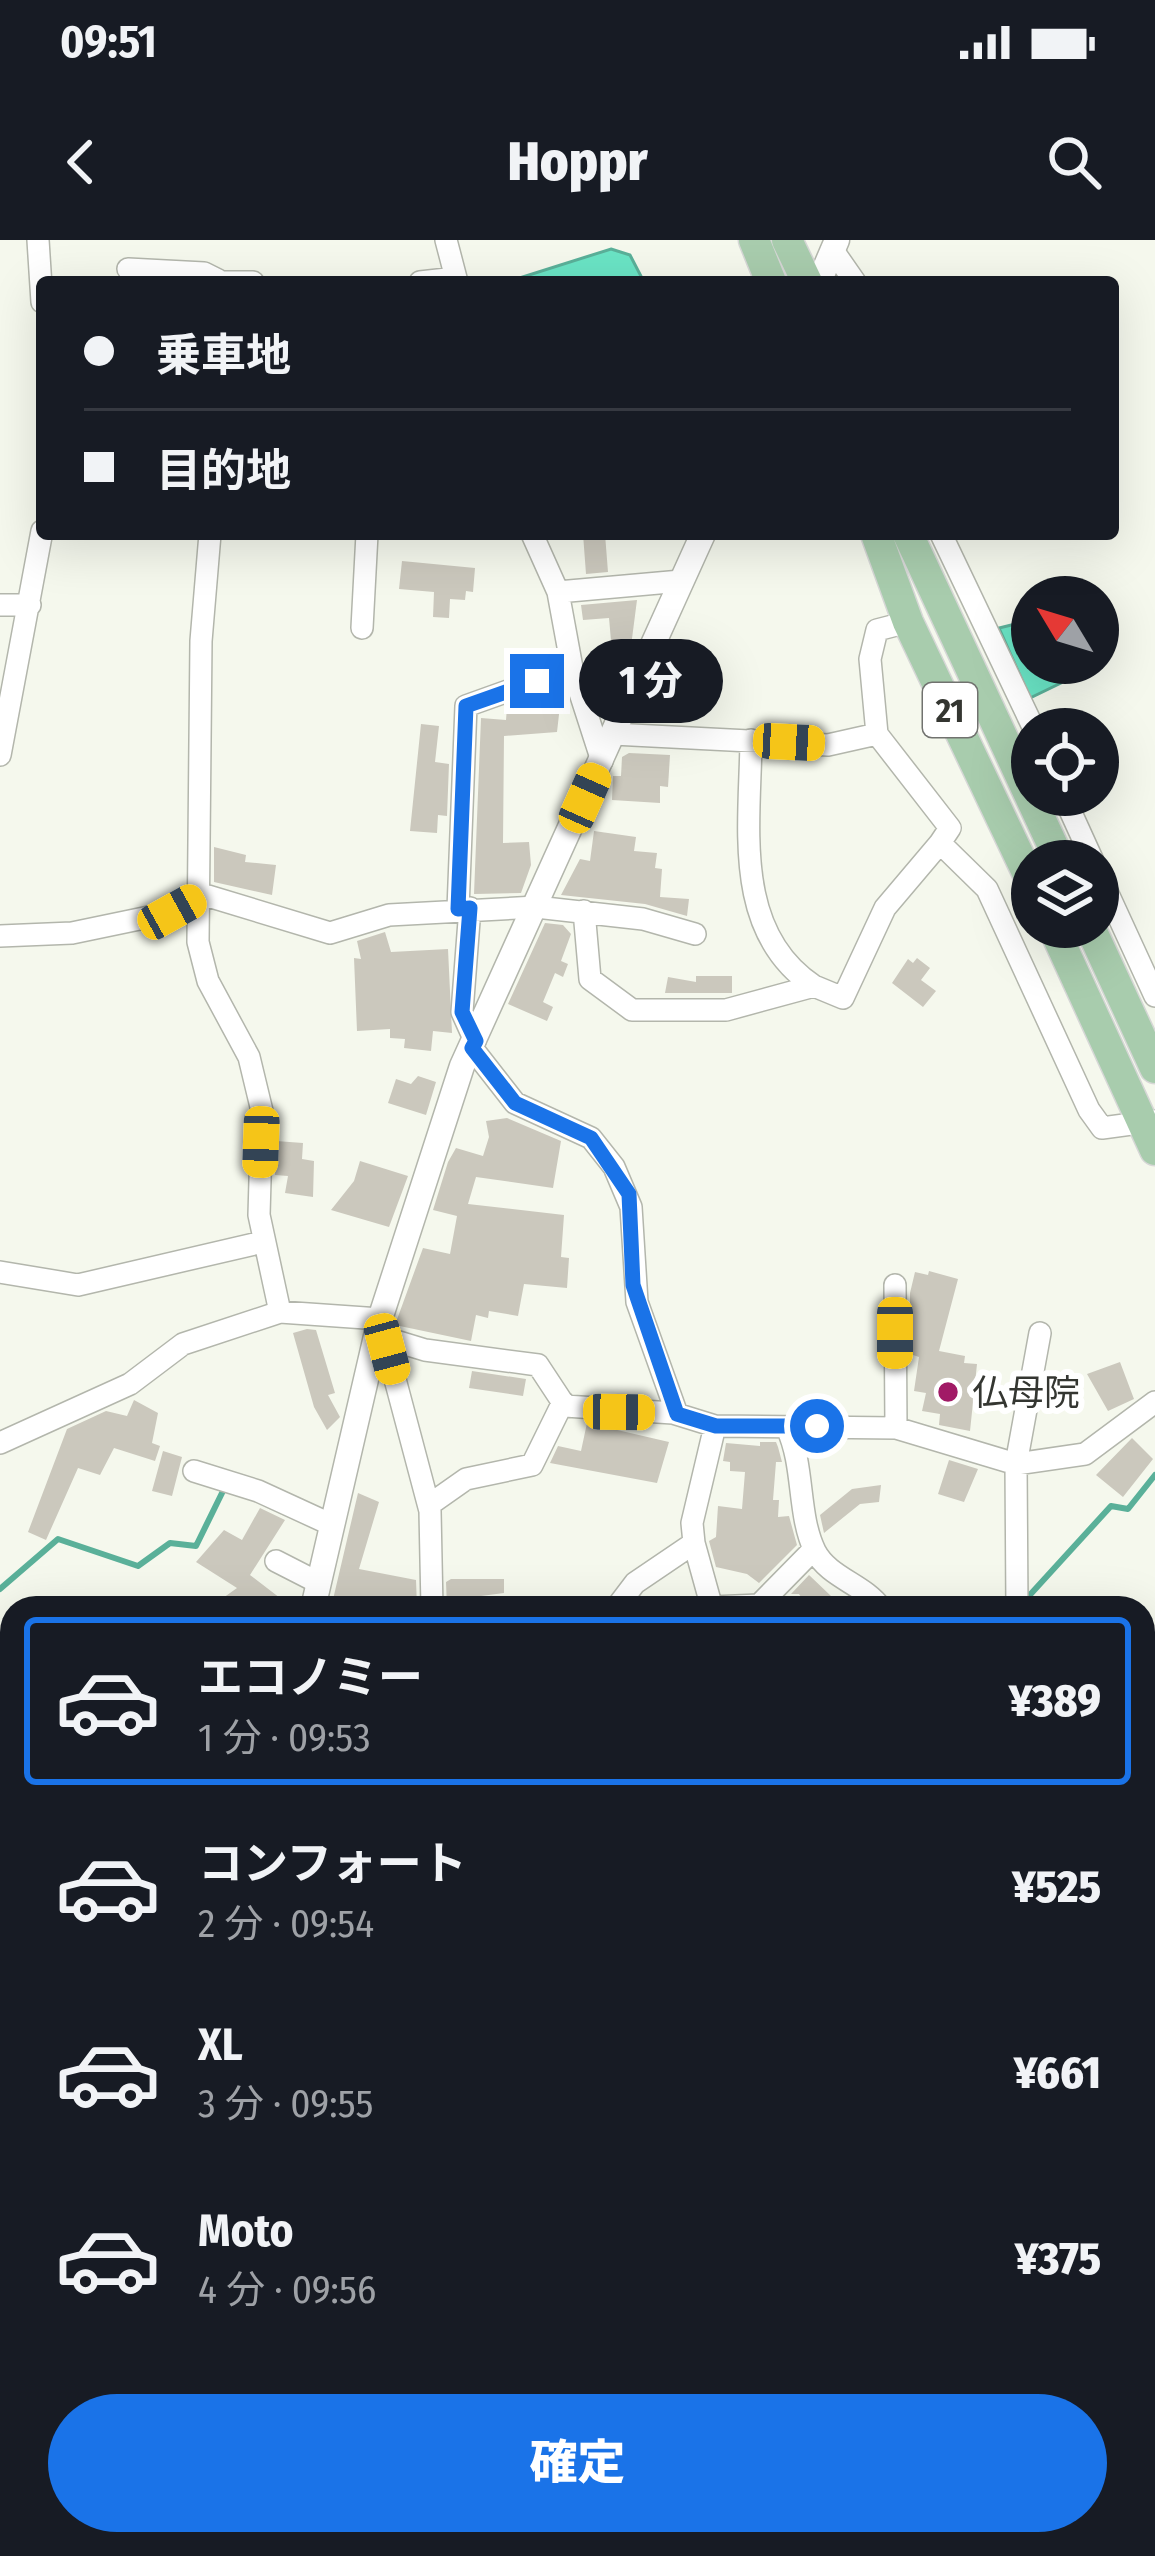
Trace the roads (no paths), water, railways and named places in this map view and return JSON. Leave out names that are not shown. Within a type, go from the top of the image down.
[{"type":"main road","points":[[754,240],[769,276]]},
{"type":"main road","points":[[787,240],[804,276]]},
{"type":"main road","name":"21","points":[[878,540],[908,622],[1012,840]]},
{"type":"main road","name":"21","points":[[911,540],[1050,840]]},
{"type":"main road","points":[[1063,948],[1152,1132]]},
{"type":"main road","points":[[1100,948],[1155,1068]]},
{"type":"street","points":[[38,240],[40,276]]},
{"type":"street","points":[[446,240],[456,276]]},
{"type":"street","points":[[822,276],[835,245]]},
{"type":"street","points":[[835,245],[852,276]]},
{"type":"street","points":[[128,269],[209,276]]},
{"type":"street","points":[[0,754],[3,717],[41,540]]},
{"type":"street","points":[[209,540],[201,640],[202,961],[249,1057],[262,1112],[263,1242],[280,1312]]},
{"type":"street","points":[[362,628],[367,540]]},
{"type":"street","points":[[535,540],[558,592],[572,668],[602,761]]},
{"type":"street","points":[[276,1562],[316,1596],[378,1327],[420,1187],[474,1045],[700,540]]},
{"type":"street","points":[[944,540],[1024,708]]},
{"type":"street","points":[[558,592],[681,581]]},
{"type":"street","points":[[0,605],[30,605]]},
{"type":"street","points":[[751,740],[750,885],[784,966],[843,998],[886,908],[950,828],[877,734],[870,659],[877,630],[908,622]]},
{"type":"street","points":[[572,668],[466,706],[462,1012],[474,1045],[515,1103],[591,1138],[622,1180],[631,1207],[637,1302],[677,1414]]},
{"type":"street","points":[[614,734],[828,745],[877,734]]},
{"type":"street","points":[[940,843],[987,889],[1102,1128],[1152,1132]]},
{"type":"street","points":[[0,936],[72,933],[172,912],[200,897],[235,902],[280,922],[330,933],[389,915],[536,907],[671,924],[695,934]]},
{"type":"street","points":[[584,911],[590,979],[627,1009],[726,1010],[814,986]]},
{"type":"street","points":[[1119,918],[1155,996]]},
{"type":"street","points":[[0,1272],[78,1285],[263,1242]]},
{"type":"street","points":[[895,1285],[896,1428]]},
{"type":"street","points":[[1,1444],[52,1416],[130,1384],[183,1344],[280,1312],[378,1327],[425,1350],[538,1365],[563,1402],[677,1414],[716,1426],[896,1428],[1016,1464],[1085,1454],[1155,1402]]},
{"type":"street","points":[[378,1327],[429,1505],[432,1596]]},
{"type":"street","points":[[1017,1596],[1016,1464],[1040,1333]]},
{"type":"street","points":[[429,1505],[466,1479],[532,1465],[563,1402]]},
{"type":"street","points":[[709,1596],[692,1523],[716,1426]]},
{"type":"street","points":[[787,1428],[797,1450],[814,1549],[826,1565],[866,1596]]},
{"type":"street","points":[[194,1472],[258,1491],[332,1525]]},
{"type":"street","points":[[625,1596],[635,1583],[694,1543]]},
{"type":"street","points":[[768,1596],[814,1549]]},
{"type":"waterway","points":[[1029,1596],[1111,1506],[1128,1509],[1155,1475]]},
{"type":"waterway","points":[[0,1589],[58,1539],[138,1566],[170,1543],[196,1546],[223,1491]]},
{"type":"place","name":"仏母院","points":[[948,1392]]}]
